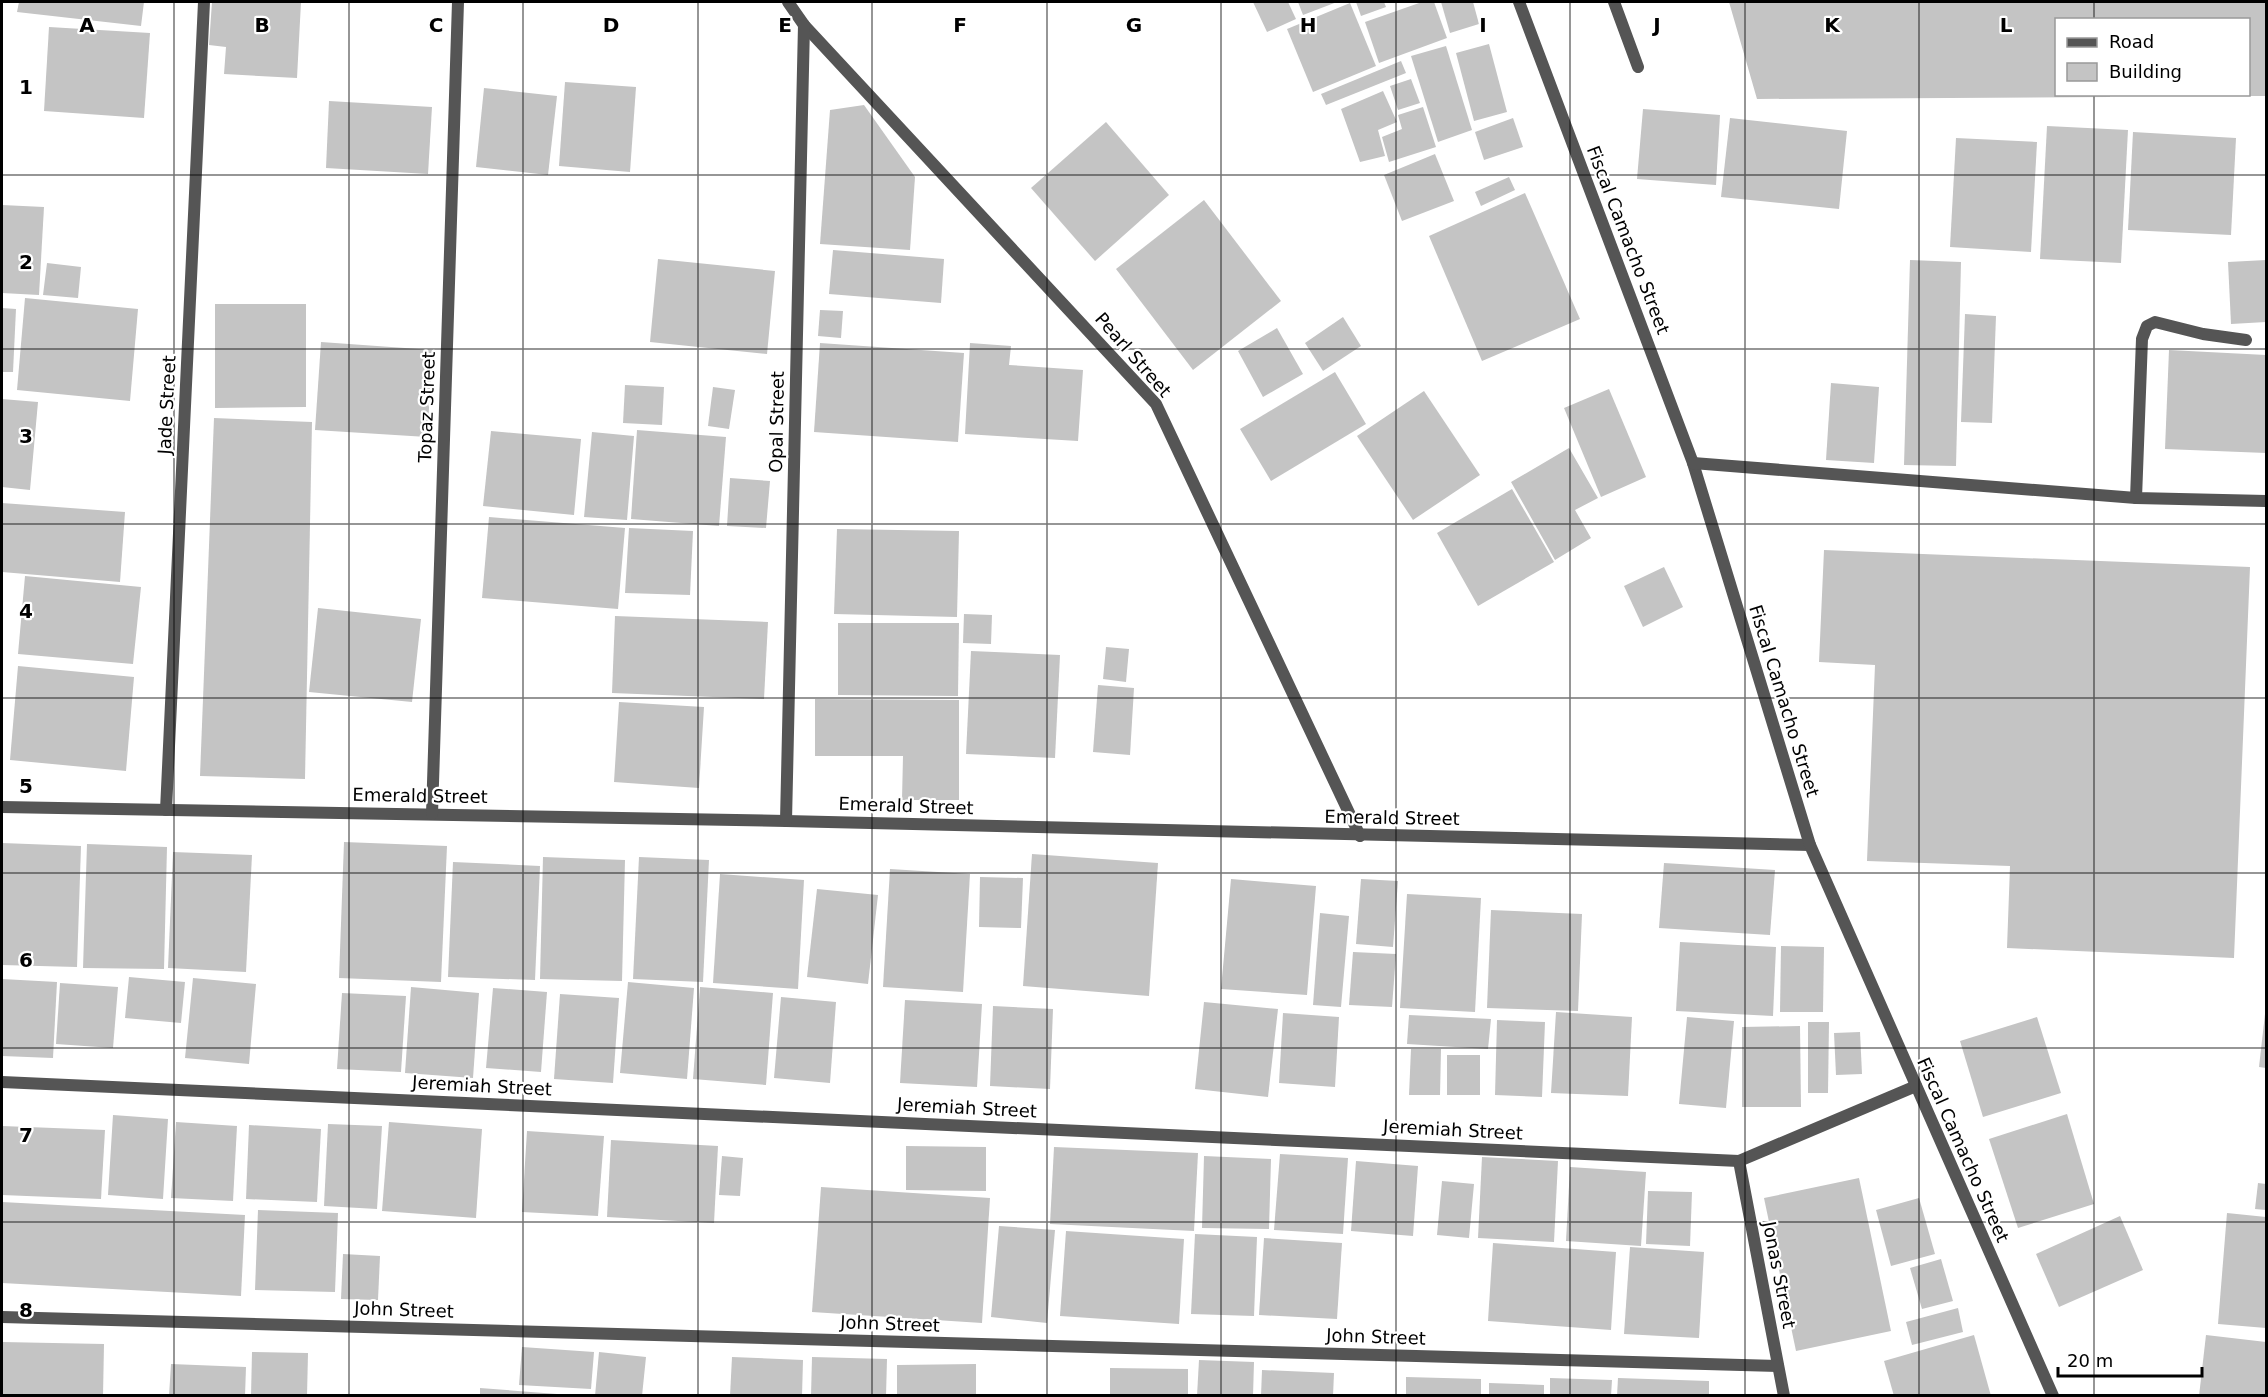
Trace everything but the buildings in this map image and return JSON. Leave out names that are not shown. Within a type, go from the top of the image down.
[{"type":"street","name":"Jade Street","points":[[166,810],[204,2]]},
{"type":"street","name":"Topaz Street","points":[[432,814],[458,2]]},
{"type":"street","name":"Pearl Street","points":[[788,2],[804,25],[1156,404],[1360,836]]},
{"type":"street","name":"Fiscal Camacho Street","points":[[1519,2],[1693,463],[1809,845],[2053,1395]]},
{"type":"street","points":[[1614,2],[1638,67]]},
{"type":"street","name":"Opal Street","points":[[786,820],[804,25]]},
{"type":"street","points":[[2136,498],[2142,339],[2147,326],[2155,322],[2203,334],[2246,340]]},
{"type":"street","points":[[1693,463],[2136,498],[2266,501]]},
{"type":"street","name":"Emerald Street","points":[[2,807],[786,820],[1360,836],[1809,845]]},
{"type":"street","name":"Jeremiah Street","points":[[2,1082],[1739,1161],[1916,1086]]},
{"type":"street","name":"Jonas Street","points":[[1739,1161],[1784,1395]]},
{"type":"street","name":"John Street","points":[[2,1317],[1778,1366]]}]
